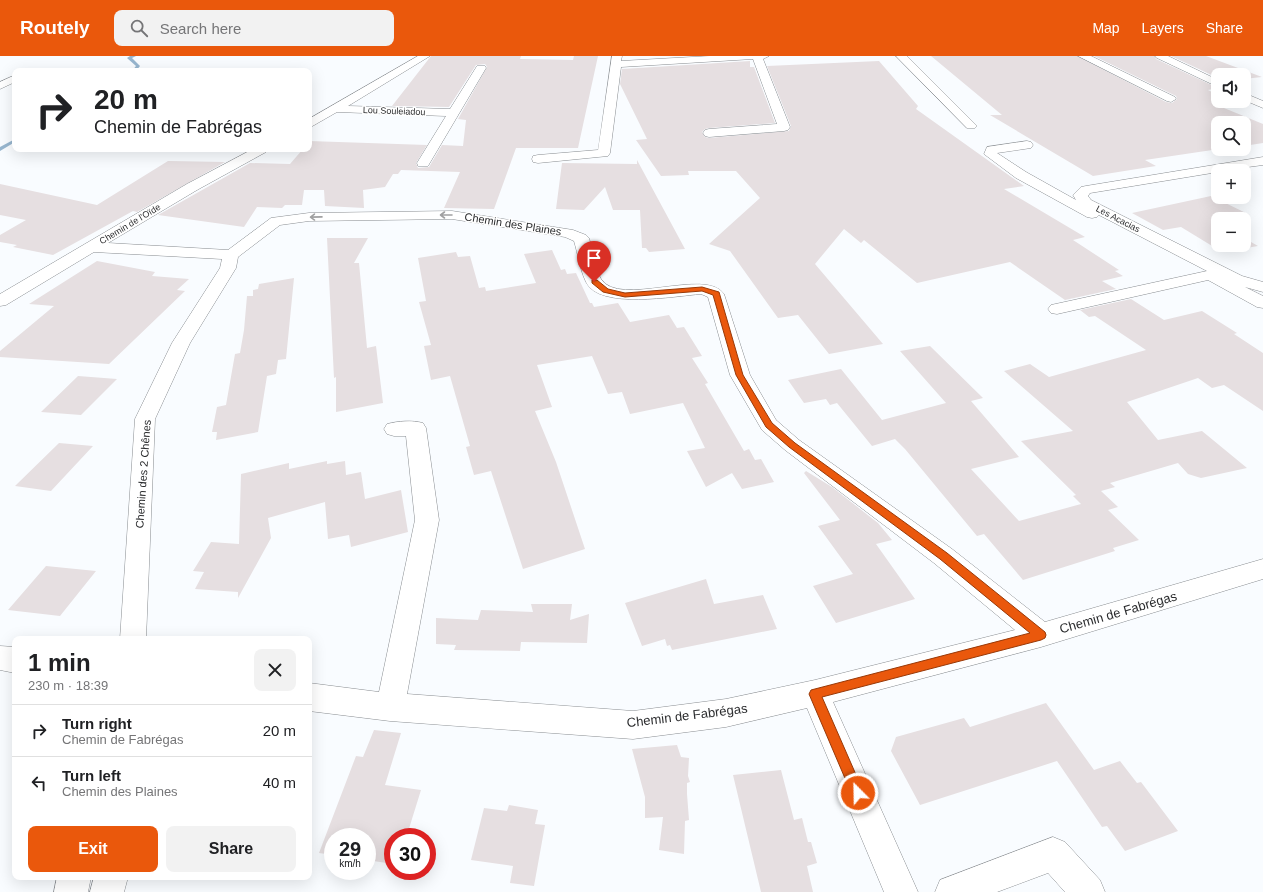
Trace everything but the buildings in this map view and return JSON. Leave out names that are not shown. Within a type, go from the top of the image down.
[{"type":"street","points":[[312,122],[425,56]]},
{"type":"street","points":[[709,133],[784,127],[757,56]]},
{"type":"street","points":[[538,159],[604,153],[616,60],[764,56]]},
{"type":"street","points":[[901,56],[971,126]]},
{"type":"street","points":[[1083,56],[1171,99]]},
{"type":"street","points":[[1160,56],[1211,81]]},
{"type":"street","points":[[423,163],[481,68]]},
{"type":"street","points":[[0,86],[12,80]]},
{"type":"street","points":[[1251,99],[1263,105]]},
{"type":"street","name":"Lou Souleiadou","points":[[336,109],[453,113]]},
{"type":"street","points":[[1027,145],[991,150],[990,154],[1028,179],[1133,236],[1263,303]]},
{"type":"street","name":"Chemin de l'Oïde","points":[[0,301],[192,186],[256,152]]},
{"type":"street","name":"Les Acacias","points":[[1263,161],[1086,190],[1080,195],[1086,203],[1236,279],[1263,287]]},
{"type":"street","name":"Chemin des Plaines","points":[[231,255],[276,221],[309,217],[452,215],[568,233],[581,238],[594,282],[606,291],[625,295],[702,289],[716,294],[740,375],[769,425],[792,445],[943,556],[1041,635]]},
{"type":"street","points":[[91,247],[231,255]]},
{"type":"street","name":"Chemin des 2 Chênes","points":[[133,636],[144,419],[181,343],[228,268],[231,255]]},
{"type":"street","points":[[1057,309],[1210,275]]},
{"type":"street","points":[[390,707],[427,520],[416,428],[394,429]]},
{"type":"street","name":"Chemin de Fabrégas","points":[[312,697],[390,707],[634,725],[726,713],[815,694],[1041,635],[1263,570]]},
{"type":"street","points":[[0,658],[12,660]]},
{"type":"street","points":[[815,694],[900,892]]},
{"type":"street","points":[[952,892],[1053,854],[1088,892]]},
{"type":"street","points":[[71,892],[73,880]]},
{"type":"street","points":[[107,892],[110,880]]},
{"type":"waterway","points":[[134,56],[129,58],[138,66],[136,68]]},
{"type":"waterway","points":[[0,149],[12,142]]},
{"type":"route","points":[[594,282],[606,291],[625,295],[702,289],[716,294],[740,375],[769,425],[792,445],[824,467],[943,556],[1041,635],[815,694],[858,793]]}]
